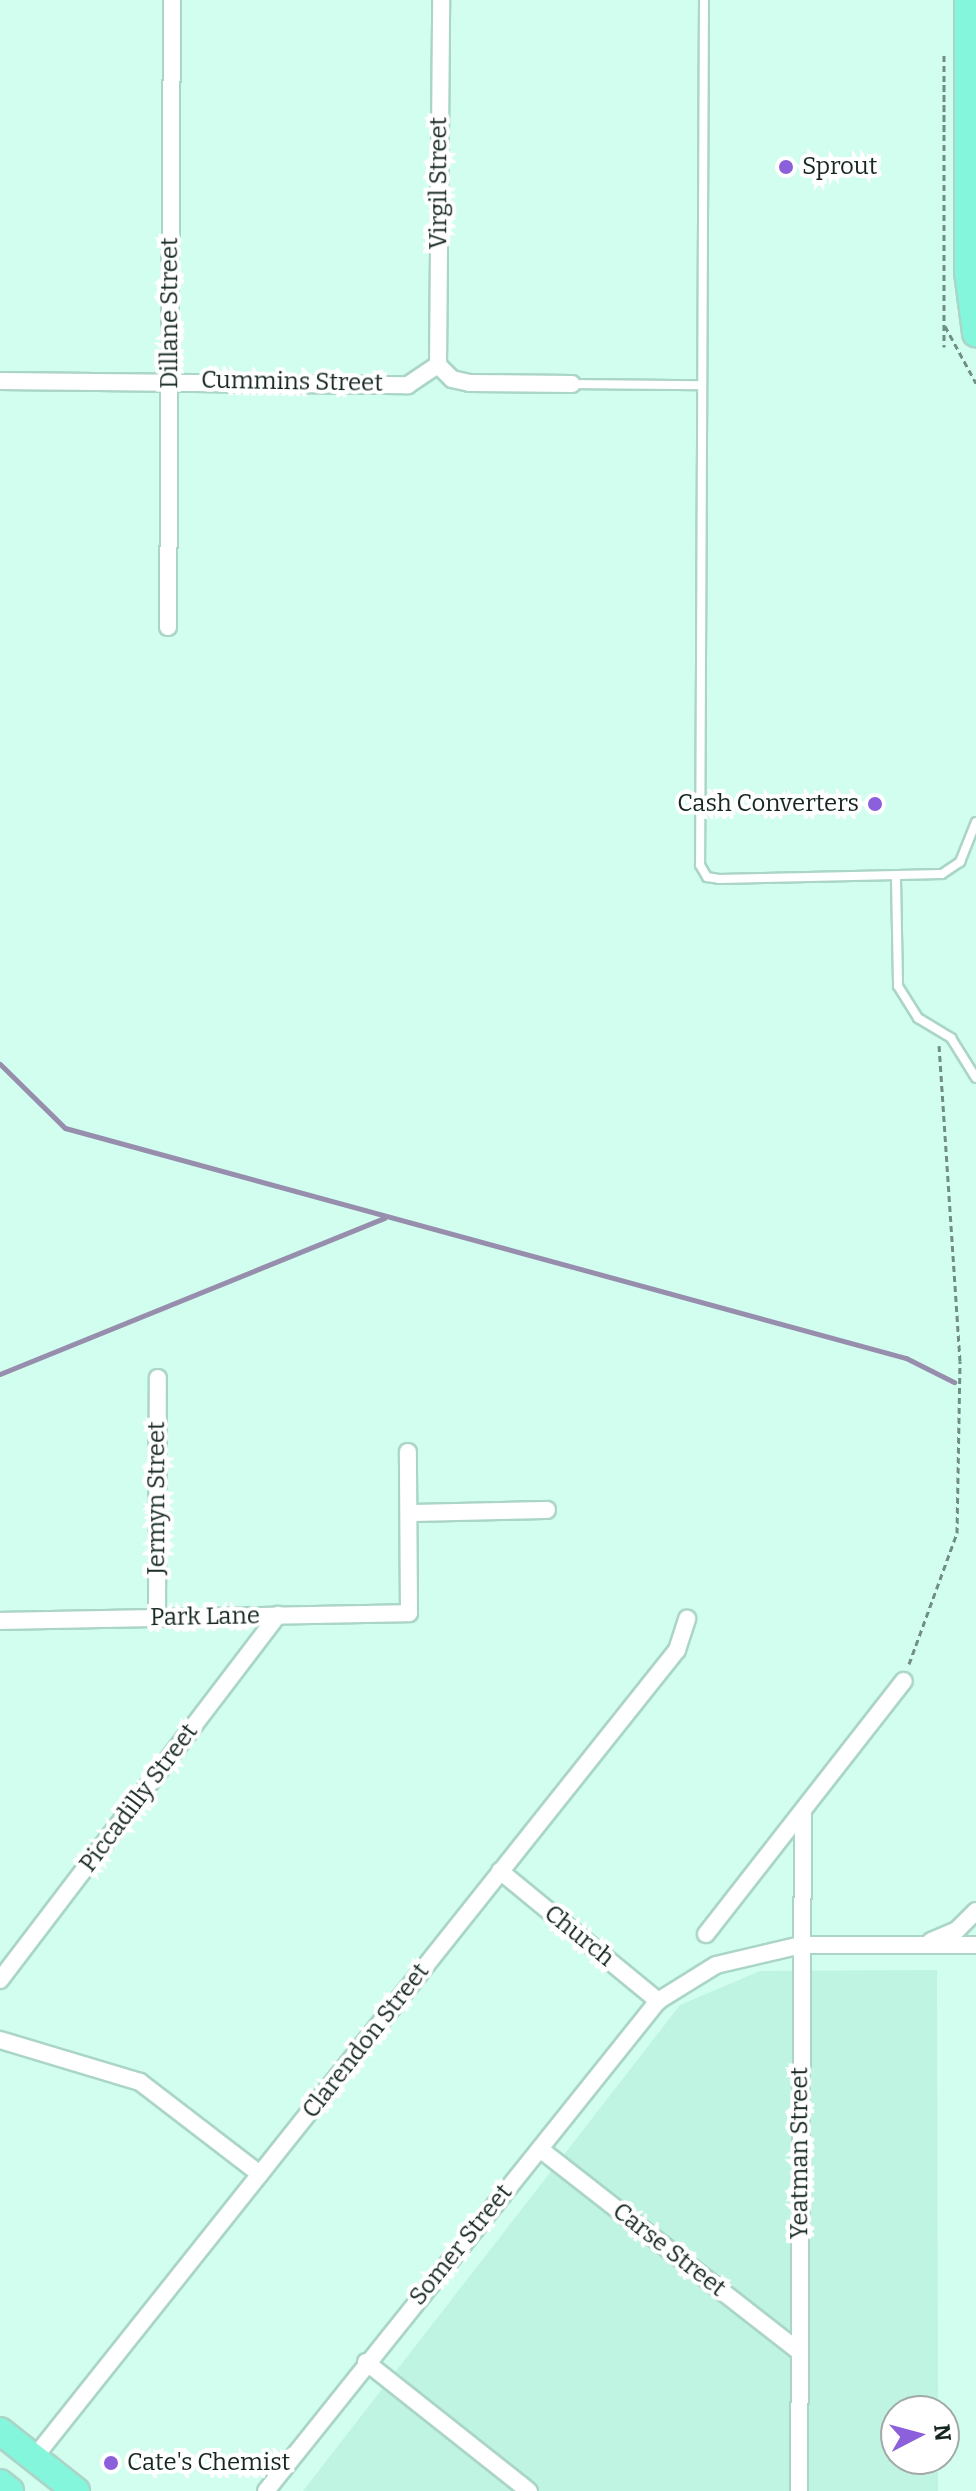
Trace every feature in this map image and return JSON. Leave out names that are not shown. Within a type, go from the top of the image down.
[{"type":"main road","points":[[968,0],[968,272],[976,333]]},
{"type":"main road","points":[[0,2431],[76,2491]]},
{"type":"main road","points":[[0,2483],[10,2491]]},
{"type":"street","name":"Dillane Street","points":[[168,627],[172,0]]},
{"type":"street","name":"Virgil Street","points":[[438,365],[441,0]]},
{"type":"street","name":"Cummins Street","points":[[0,381],[408,385],[438,365]]},
{"type":"street","points":[[438,365],[452,379],[469,383],[572,384]]},
{"type":"street","name":"Jermyn Street","points":[[157,1618],[158,1378]]},
{"type":"street","points":[[408,1452],[410,1513],[547,1510]]},
{"type":"street","name":"Park Lane","points":[[0,1621],[409,1613],[410,1513]]},
{"type":"street","name":"Piccadilly Street","points":[[0,1980],[278,1615]]},
{"type":"street","name":"Clarendon Street","points":[[34,2458],[677,1650],[687,1619]]},
{"type":"street","points":[[706,1934],[803,1815],[904,1681]]},
{"type":"street","name":"Yeatman Street","points":[[799,2491],[803,1815]]},
{"type":"street","name":"Church","points":[[500,1871],[658,2001]]},
{"type":"street","points":[[918,1945],[957,1930],[976,1911]]},
{"type":"street","name":"Somer Street","points":[[266,2491],[366,2362],[658,2001],[716,1965],[801,1945],[976,1945]]},
{"type":"street","points":[[0,2040],[140,2082],[260,2174]]},
{"type":"street","name":"Carse Street","points":[[540,2149],[799,2351]]},
{"type":"street","points":[[366,2362],[529,2491]]},
{"type":"lane","points":[[704,0],[699,385],[700,865],[707,877],[719,879],[896,879],[942,874],[960,862],[976,822]]},
{"type":"lane","points":[[572,384],[699,385]]},
{"type":"lane","points":[[896,879],[898,986],[918,1018],[951,1038],[976,1078]]},
{"type":"path","points":[[944,46],[944,347]]},
{"type":"path","points":[[943,322],[976,383]]},
{"type":"path","points":[[904,1681],[957,1533],[960,1361],[939,1030]]},
{"type":"shaded area","points":[[937,1970],[938,2395],[880,2395],[880,2475],[938,2475],[938,2491],[303,2491],[680,2005],[760,1971]]},
{"type":"waterway","points":[[0,1064],[65,1128],[906,1358],[954,1382]]},
{"type":"waterway","points":[[0,1374],[385,1218]]},
{"type":"place","name":"Sprout","points":[[786,167]]},
{"type":"place","name":"Cash Converters","points":[[875,804]]},
{"type":"place","name":"Cate's Chemist","points":[[111,2463]]}]
